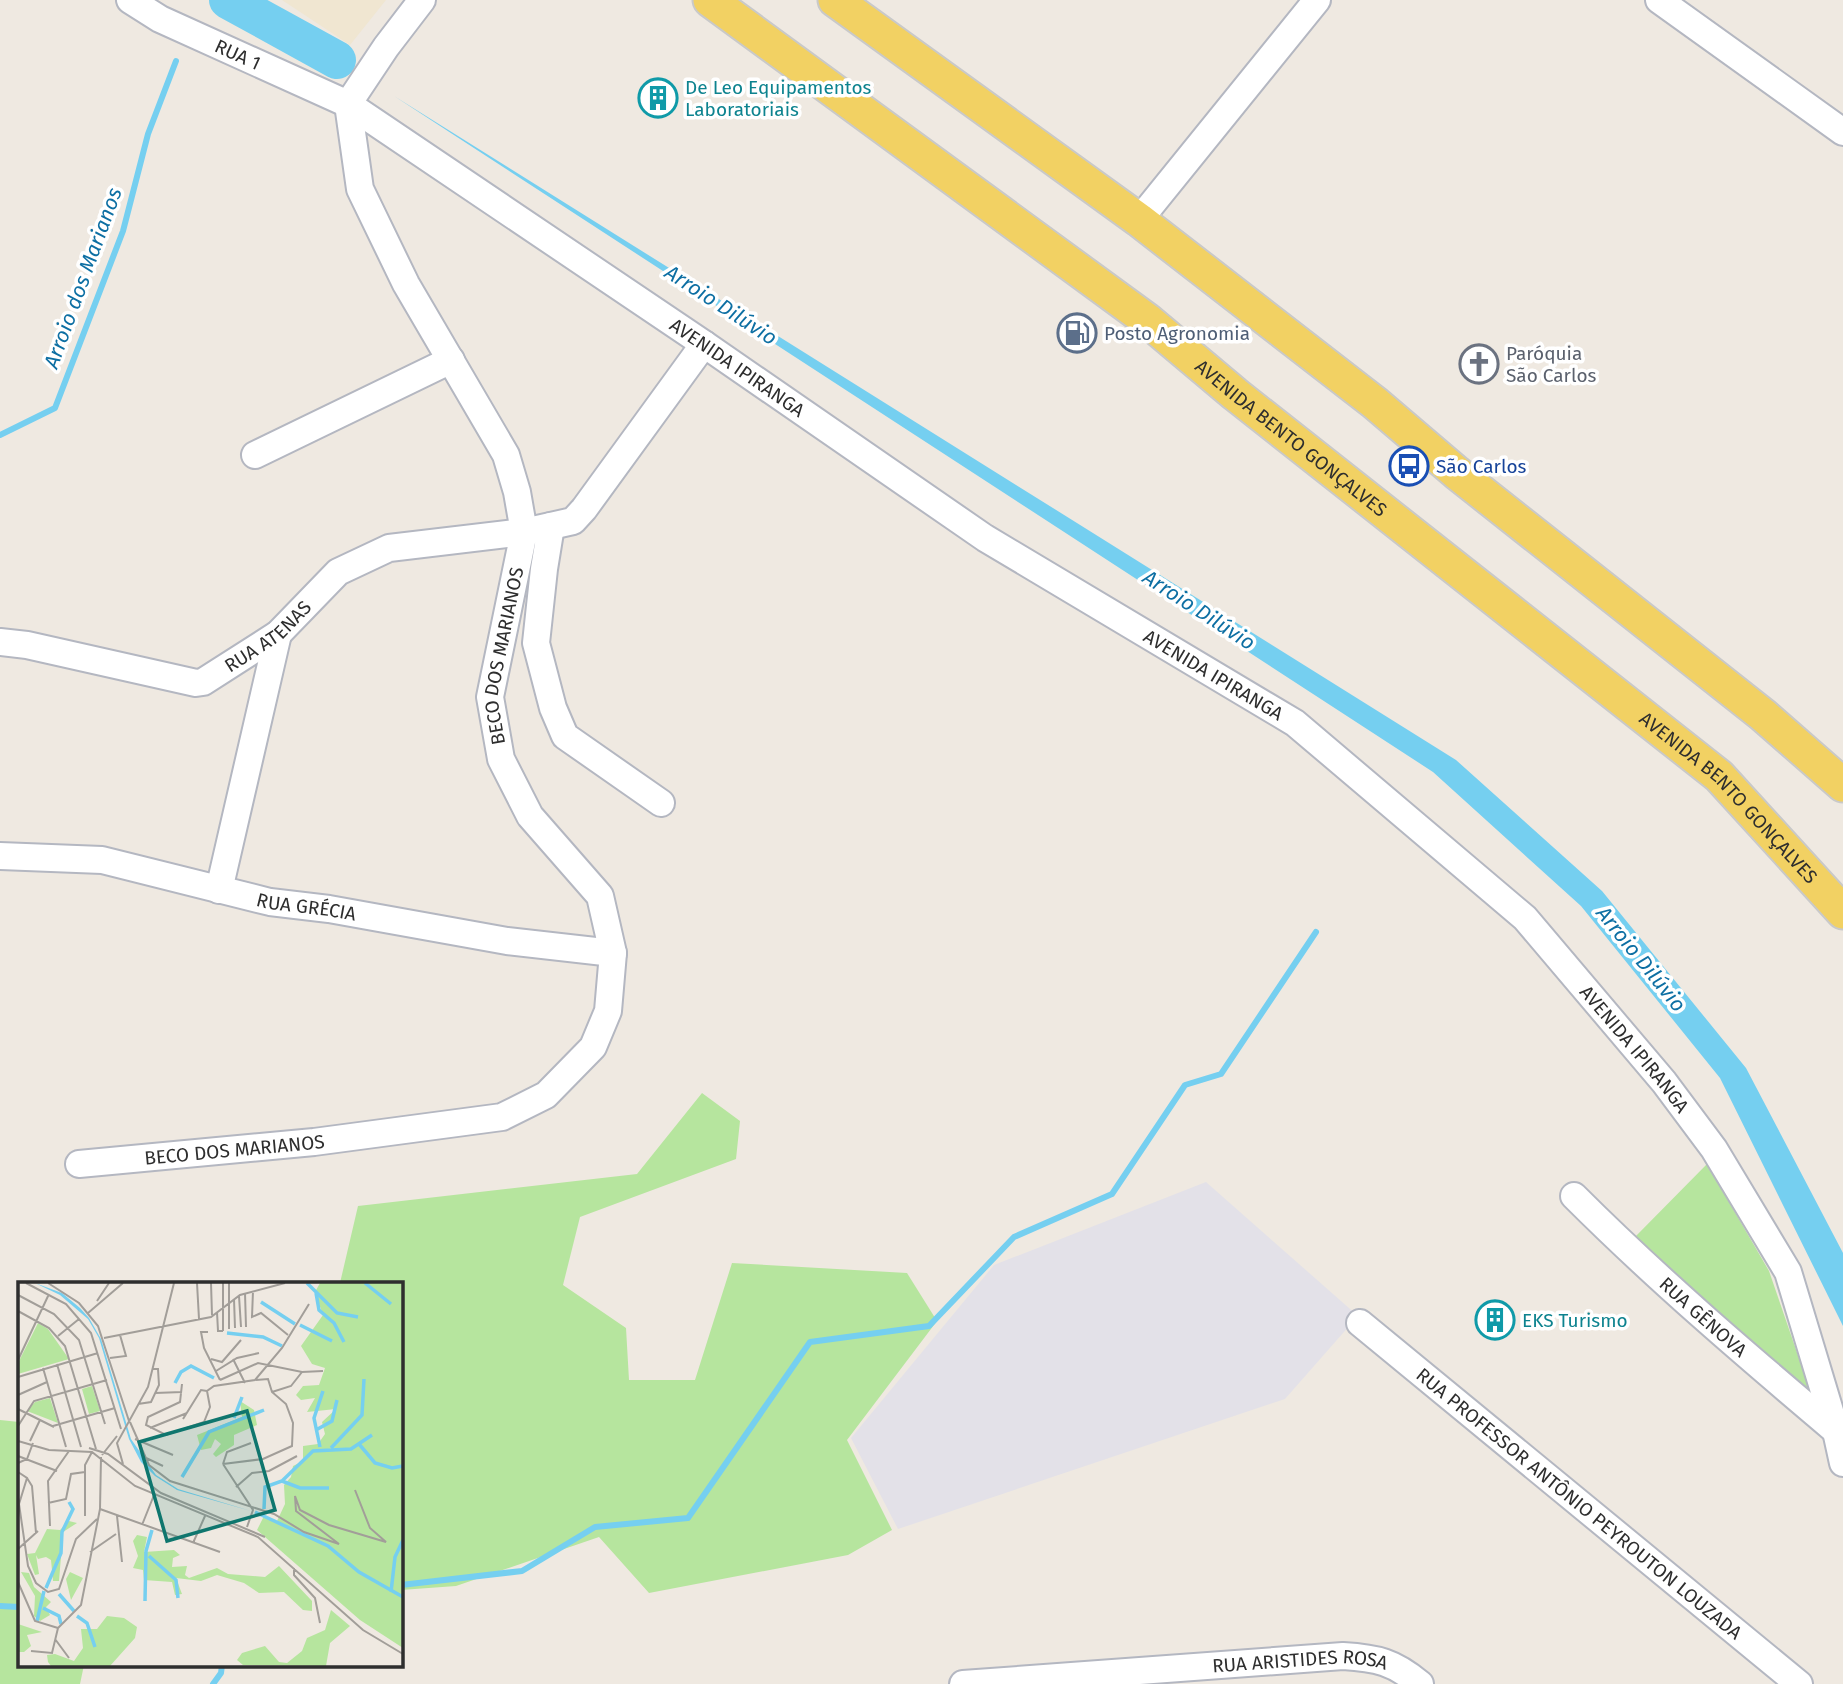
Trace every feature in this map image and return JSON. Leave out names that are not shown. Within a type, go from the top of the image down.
[{"type":"main road","name":"AVENIDA BENTO GONÇALVES","points":[[710,0],[1147,320],[1245,402],[1719,776],[1843,912]]},
{"type":"main road","points":[[835,0],[1139,220],[1375,403],[1468,481],[1841,777]]},
{"type":"street","name":"RUA 1","points":[[130,0],[160,19],[348,104]]},
{"type":"street","points":[[348,104],[422,0]]},
{"type":"street","points":[[1139,220],[1317,0]]},
{"type":"street","points":[[1659,0],[1843,132]]},
{"type":"street","name":"AVENIDA IPIRANGA","points":[[348,104],[704,344],[985,538],[1295,723],[1525,918],[1664,1082],[1714,1149],[1788,1272],[1836,1431],[1843,1463]]},
{"type":"street","name":"BECO DOS MARIANOS","points":[[79,1164],[314,1142],[502,1117],[546,1095],[593,1047],[608,1011],[613,953],[600,896],[530,816],[501,760],[490,697],[524,532],[517,492],[506,455],[406,284],[360,189],[348,104]]},
{"type":"street","name":"RUA ATENAS","points":[[0,642],[27,645],[200,683],[278,634],[338,572],[389,548],[524,532],[573,521],[704,344]]},
{"type":"street","points":[[255,455],[451,360]]},
{"type":"street","points":[[551,526],[536,643],[553,708],[565,736],[661,803]]},
{"type":"street","points":[[219,890],[278,634]]},
{"type":"street","name":"RUA GRÉCIA","points":[[0,856],[102,860],[270,902],[330,909],[507,941],[613,953]]},
{"type":"street","name":"RUA GÊNOVA","points":[[1574,1196],[1700,1316],[1836,1431]]},
{"type":"street","name":"RUA PROFESSOR ANTÔNIO PEYROUTON LOUZADA","points":[[1360,1323],[1799,1684]]},
{"type":"street","name":"RUA ARISTIDES ROSA","points":[[963,1684],[1343,1656],[1375,1658],[1400,1668],[1420,1684]]},
{"type":"shaded area","points":[[282,0],[386,0],[350,45]]},
{"type":"shaded area","points":[[1206,1182],[1358,1316],[1285,1399],[898,1529],[851,1438],[994,1265]]},
{"type":"green space","points":[[702,1093],[740,1121],[736,1159],[580,1217],[563,1285],[626,1328],[629,1380],[695,1380],[732,1263],[907,1273],[937,1321],[847,1440],[892,1530],[848,1555],[649,1593],[599,1537],[456,1586],[402,1590],[402,1282],[340,1282],[358,1206],[637,1174]]},
{"type":"green space","points":[[1707,1164],[1769,1271],[1813,1399],[1635,1237]]},
{"type":"green space","points":[[0,1420],[18,1422],[18,1666],[84,1666],[80,1684],[0,1684]]},
{"type":"water","name":"Arroio Dilúvio","points":[[394,96],[1456,760],[1602,891],[1746,1068],[1843,1253],[1843,1326],[1720,1078],[1581,906],[1433,772]]},
{"type":"waterway","name":"Arroio Dilúvio","points":[[228,0],[337,60]]},
{"type":"waterway","name":"Arroio dos Marianos","points":[[0,435],[55,408],[123,231],[148,134],[176,61]]},
{"type":"waterway","points":[[402,1585],[522,1571],[595,1527],[688,1518],[810,1342],[929,1326],[1014,1237],[1112,1194],[1185,1085],[1221,1074],[1316,932]]},
{"type":"waterway","points":[[0,1606],[18,1607]]},
{"type":"waterway","points":[[213,1684],[221,1673],[222,1666]]},
{"type":"place","name":"De Leo Equipamentos Laboratoriais","points":[[658,98]]},
{"type":"place","name":"Posto Agronomia","points":[[1077,333]]},
{"type":"place","name":"Paróquia São Carlos","points":[[1479,364]]},
{"type":"place","name":"São Carlos","points":[[1409,466]]},
{"type":"place","name":"EKS Turismo","points":[[1495,1320]]}]
